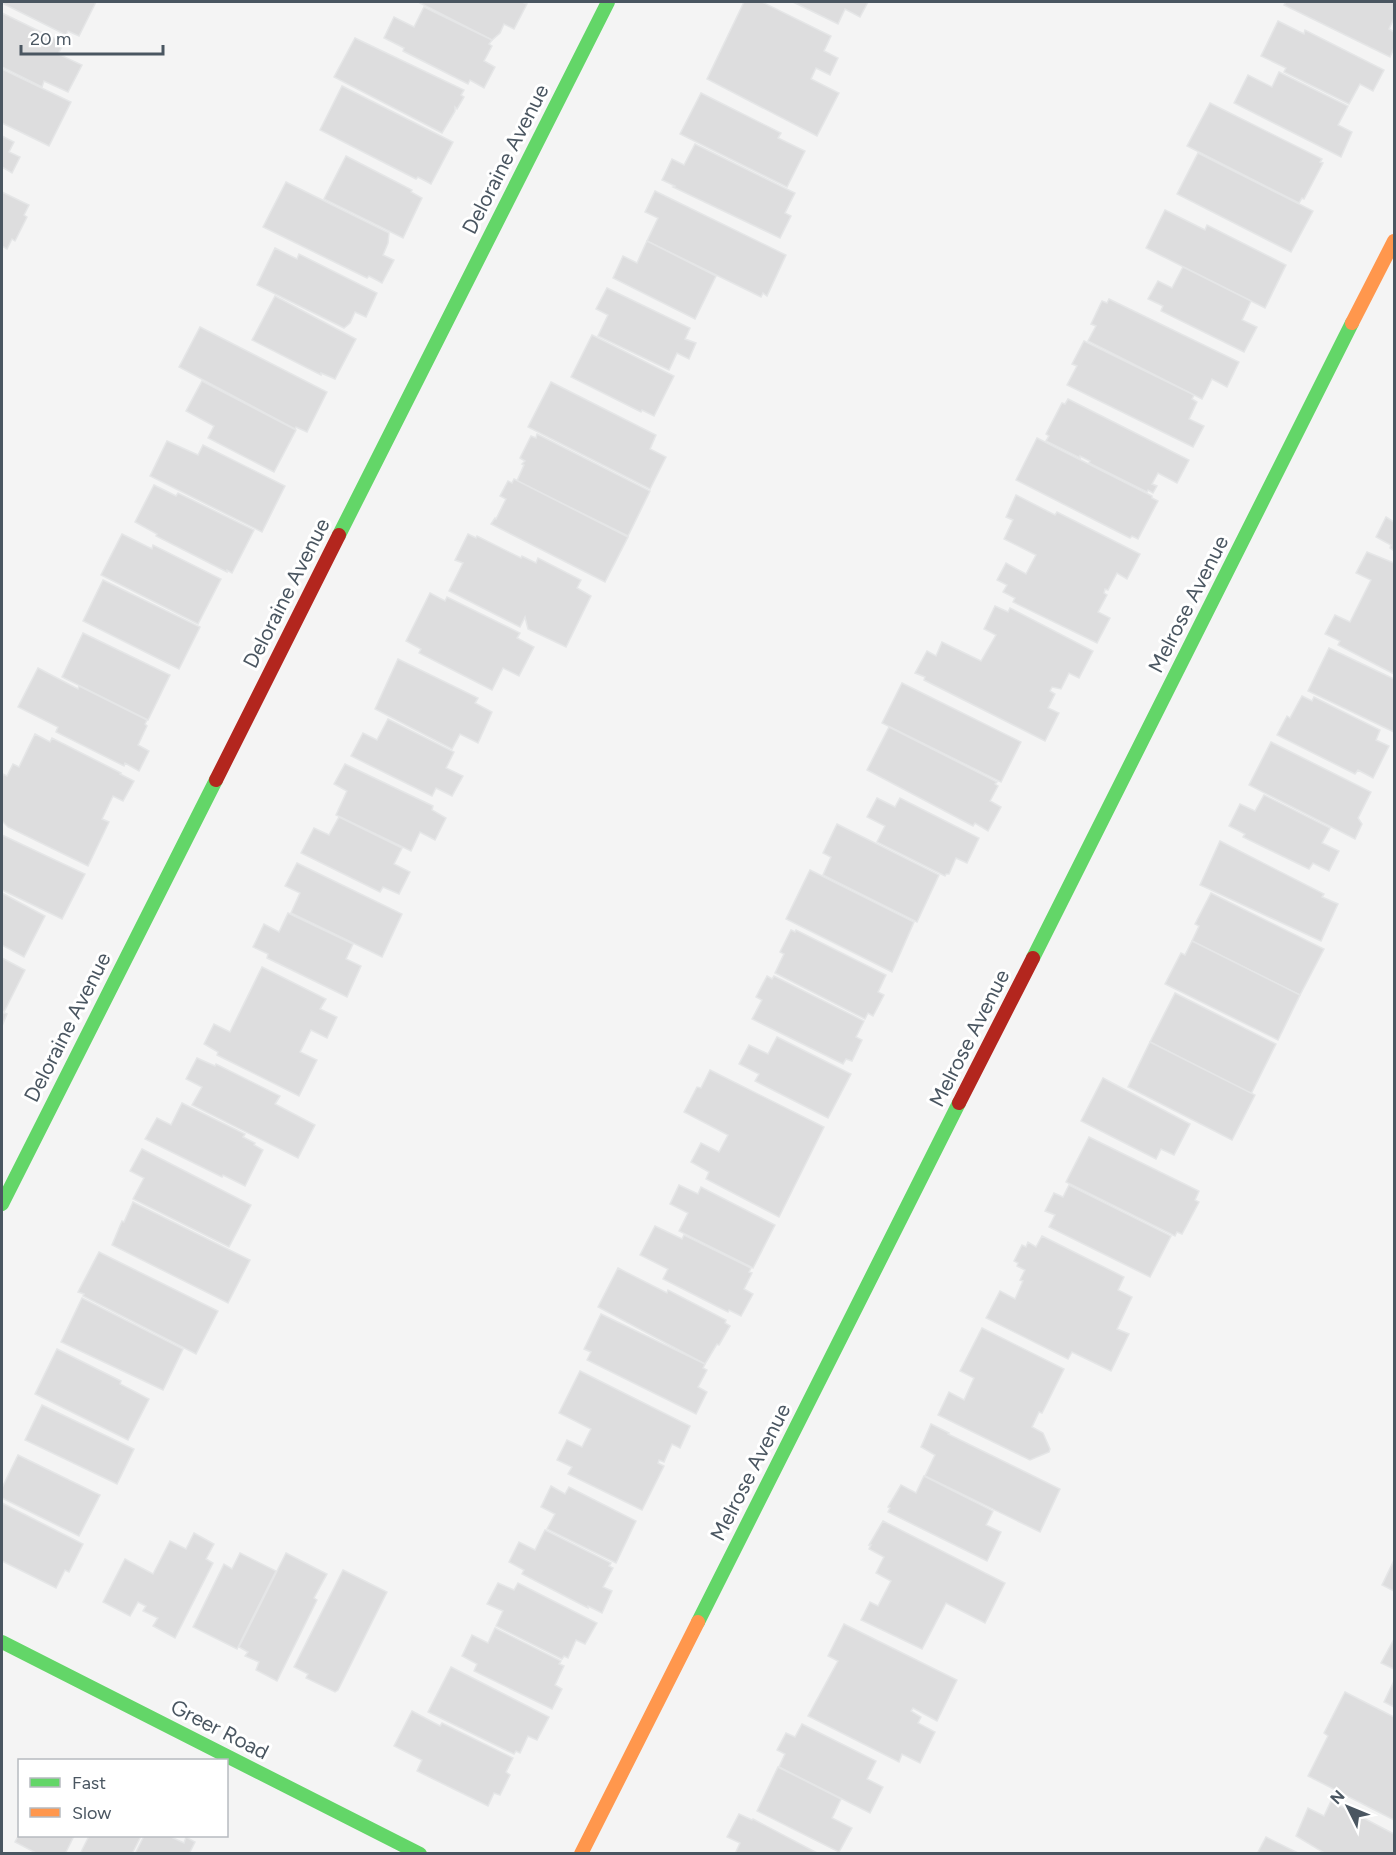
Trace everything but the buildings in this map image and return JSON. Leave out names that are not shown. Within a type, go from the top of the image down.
[{"type":"street","name":"Deloraine Avenue","points":[[2,1204],[608,2]]},
{"type":"street","name":"Melrose Avenue","points":[[581,1854],[1395,241]]},
{"type":"street","name":"Greer Road","points":[[2,1641],[420,1854]]},
{"type":"traffic: fast","points":[[339,535],[608,2]]},
{"type":"traffic: fast","points":[[1033,958],[1352,323]]},
{"type":"traffic: fast","points":[[2,1204],[216,780]]},
{"type":"traffic: fast","points":[[698,1622],[959,1103]]},
{"type":"traffic: fast","points":[[2,1642],[420,1854]]},
{"type":"traffic: slow","points":[[1352,323],[1394,241]]},
{"type":"traffic: slow","points":[[581,1854],[698,1622]]},
{"type":"traffic: jam","points":[[216,780],[339,535]]},
{"type":"traffic: jam","points":[[959,1103],[1033,958]]}]
